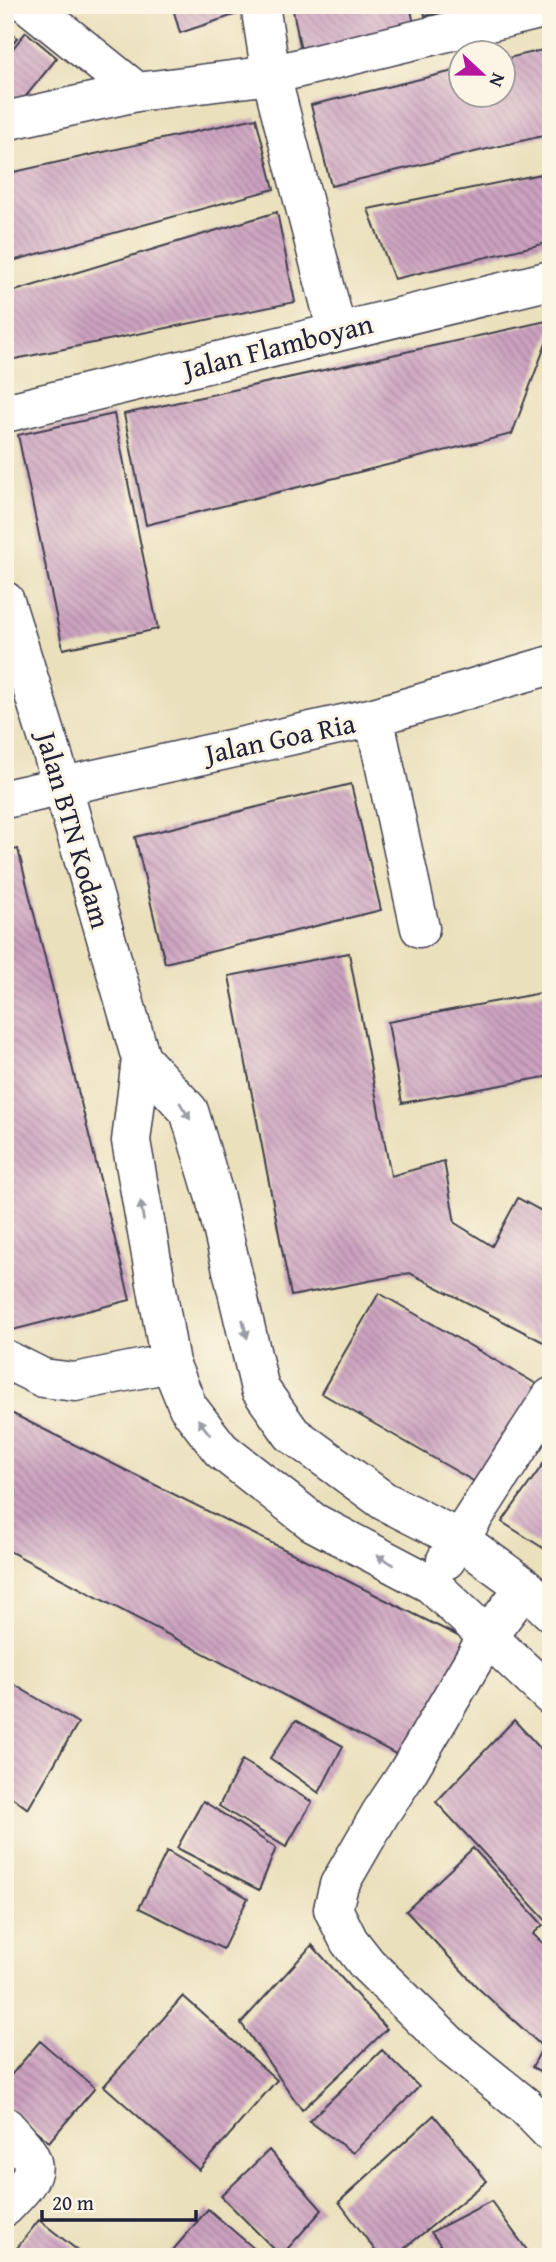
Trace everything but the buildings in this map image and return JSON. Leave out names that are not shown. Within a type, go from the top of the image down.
[{"type":"street","points":[[29,5],[137,92]]},
{"type":"street","points":[[260,5],[271,75],[337,332]]},
{"type":"street","points":[[5,121],[137,92],[271,75],[540,8]]},
{"type":"street","name":"Jalan Flamboyan","points":[[5,413],[551,280]]},
{"type":"street","name":"Jalan BTN Kodam","points":[[5,601],[62,785],[141,1059]]},
{"type":"street","name":"Jalan Goa Ria","points":[[5,799],[374,717],[551,665]]},
{"type":"street","points":[[374,717],[420,928]]},
{"type":"street","points":[[141,1059],[131,1141],[170,1363],[188,1407],[221,1450],[313,1522],[431,1584],[551,1696]]},
{"type":"street","points":[[141,1059],[189,1111],[215,1198],[260,1389],[292,1434],[384,1501],[459,1539],[538,1599],[487,1637],[339,1885],[333,1909],[349,1941],[367,1964],[452,2047],[525,2106],[551,2133]]},
{"type":"street","points":[[5,1359],[43,1378],[75,1382],[170,1363]]},
{"type":"street","points":[[431,1584],[551,1398]]},
{"type":"street","points":[[5,2126],[29,2152],[33,2168],[28,2184],[5,2207]]}]
